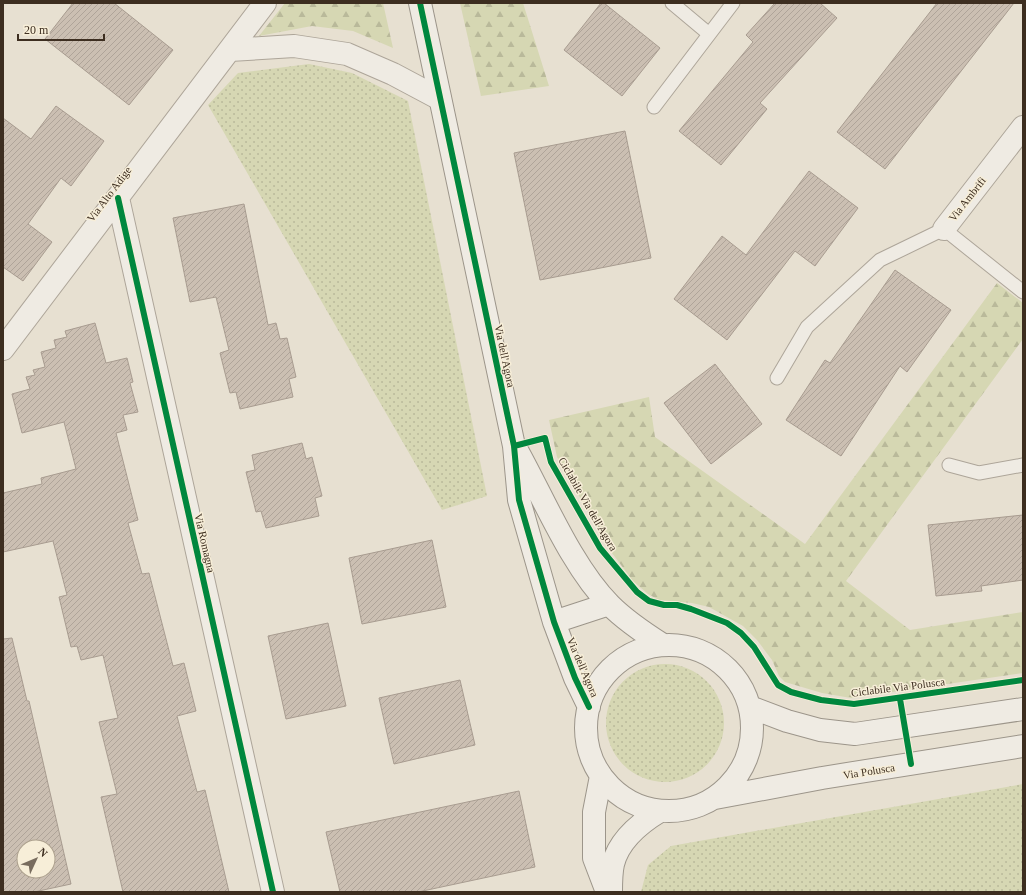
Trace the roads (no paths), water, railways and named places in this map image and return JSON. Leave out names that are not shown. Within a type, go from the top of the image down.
[{"type":"street","name":"Via Alto Adige","points":[[3,349],[264,3]]},
{"type":"street","name":"Via dell'Agora","points":[[420,3],[514,446],[519,500],[554,622],[575,678],[589,707]]},
{"type":"street","points":[[230,50],[294,46],[347,54],[393,74],[440,99]]},
{"type":"street","name":"Via Ambrifi","points":[[944,229],[1023,127]]},
{"type":"street","name":"Via Romagna","points":[[118,198],[273,892]]},
{"type":"street","name":"Via dell'Agora","points":[[514,446],[585,574],[609,604],[633,625],[663,645]]},
{"type":"street","points":[[554,622],[609,604]]},
{"type":"street","name":"Via dell'Agora","points":[[663,645],[691,648],[717,661],[737,681],[750,707],[752,733],[747,758],[734,780],[715,798],[698,807],[679,811],[660,811],[637,805],[617,793],[601,776],[590,754],[586,731],[589,707],[599,683],[616,664],[638,651],[663,645]]},
{"type":"street","points":[[750,707],[787,721],[820,730],[855,734],[1023,709]]},
{"type":"street","name":"Via Polusca","points":[[715,798],[822,778],[1023,746]]},
{"type":"street","points":[[601,776],[594,812],[594,858],[607,892]]},
{"type":"street","name":"Via dell'Agora","points":[[610,892],[614,863],[626,839],[641,822],[660,811]]},
{"type":"lane","points":[[672,3],[709,34]]},
{"type":"lane","points":[[654,107],[733,3]]},
{"type":"lane","points":[[778,378],[807,327],[880,260],[944,229]]},
{"type":"lane","name":"Via Ambrifi","points":[[944,229],[1023,292]]},
{"type":"lane","points":[[949,465],[979,473],[1023,465]]}]
